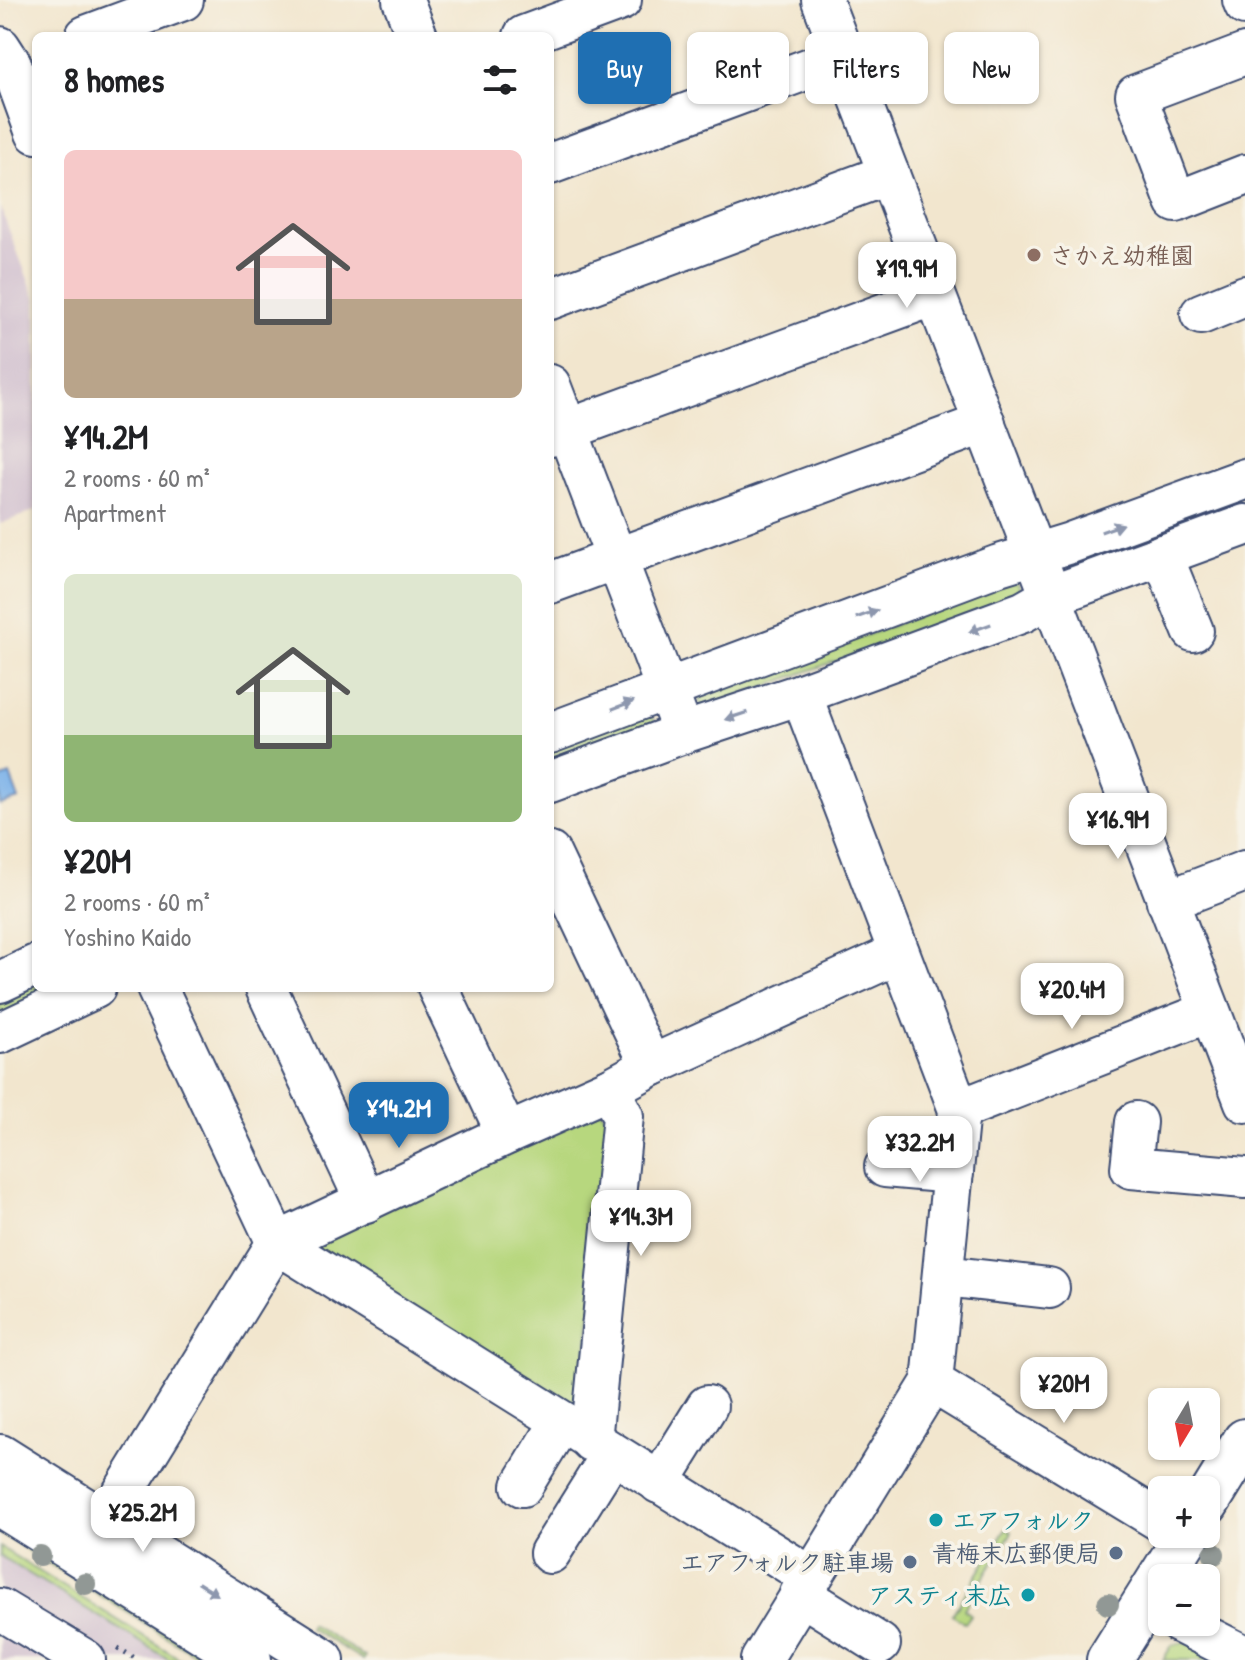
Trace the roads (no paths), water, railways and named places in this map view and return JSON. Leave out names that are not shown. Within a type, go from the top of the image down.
[{"type":"main road","points":[[1220,1476],[1245,1441]]},
{"type":"main road","points":[[0,1457],[94,1541],[265,1647],[322,1660]]},
{"type":"main road","points":[[0,1504],[94,1541]]},
{"type":"main road","points":[[1109,1660],[1148,1625]]},
{"type":"street","points":[[97,32],[183,0]]},
{"type":"street","points":[[403,0],[415,32]]},
{"type":"street","points":[[535,32],[621,0]]},
{"type":"street","points":[[822,0],[834,32]]},
{"type":"street","points":[[1245,54],[1136,95],[1176,202],[1245,175]]},
{"type":"street","points":[[12,58],[32,120]]},
{"type":"street","points":[[554,163],[805,70]]},
{"type":"street","points":[[862,104],[1167,901],[1222,1012],[1245,1102]]},
{"type":"street","points":[[554,298],[889,174]]},
{"type":"street","points":[[558,433],[935,295]]},
{"type":"street","points":[[1201,314],[1245,296]]},
{"type":"street","points":[[554,409],[558,433],[616,558],[683,733]]},
{"type":"street","points":[[554,581],[985,423]]},
{"type":"street","points":[[554,731],[999,565],[1035,555],[1245,479]]},
{"type":"street","points":[[554,781],[1023,612],[1051,596],[1245,525]]},
{"type":"street","points":[[1162,555],[1193,631]]},
{"type":"street","points":[[761,1660],[932,1382],[959,1110],[801,694]]},
{"type":"street","points":[[554,861],[651,1066]]},
{"type":"street","points":[[1167,901],[1245,871]]},
{"type":"street","points":[[94,1541],[277,1243],[899,953]]},
{"type":"street","points":[[0,982],[32,967]]},
{"type":"street","points":[[0,1033],[87,992]]},
{"type":"street","points":[[159,992],[277,1243],[659,1483],[806,1586],[880,1644]]},
{"type":"street","points":[[268,992],[366,1202]]},
{"type":"street","points":[[440,992],[507,1134]]},
{"type":"street","points":[[959,1110],[1222,1012]]},
{"type":"street","points":[[550,1553],[588,1439],[623,1116],[609,1089]]},
{"type":"street","points":[[1136,1122],[1131,1168],[1245,1178]]},
{"type":"street","points":[[885,1167],[953,1173]]},
{"type":"street","points":[[944,1276],[1049,1288]]},
{"type":"street","points":[[932,1382],[1148,1505]]},
{"type":"street","points":[[659,1483],[707,1406]]},
{"type":"street","points":[[522,1486],[588,1439]]},
{"type":"street","points":[[0,1609],[85,1660]]},
{"type":"street","points":[[1206,1636],[1245,1656]]},
{"type":"water","points":[[10,775],[19,799],[0,805],[0,779]]},
{"type":"place","name":"さかえ幼稚園","points":[[1034,255]]},
{"type":"place","name":"エアフォルク","points":[[936,1520]]},
{"type":"place","name":"青梅末広郵便局","points":[[1116,1553]]},
{"type":"place","name":"エアフォルク駐車場","points":[[910,1562]]},
{"type":"place","name":"アスティ末広","points":[[1028,1595]]}]
